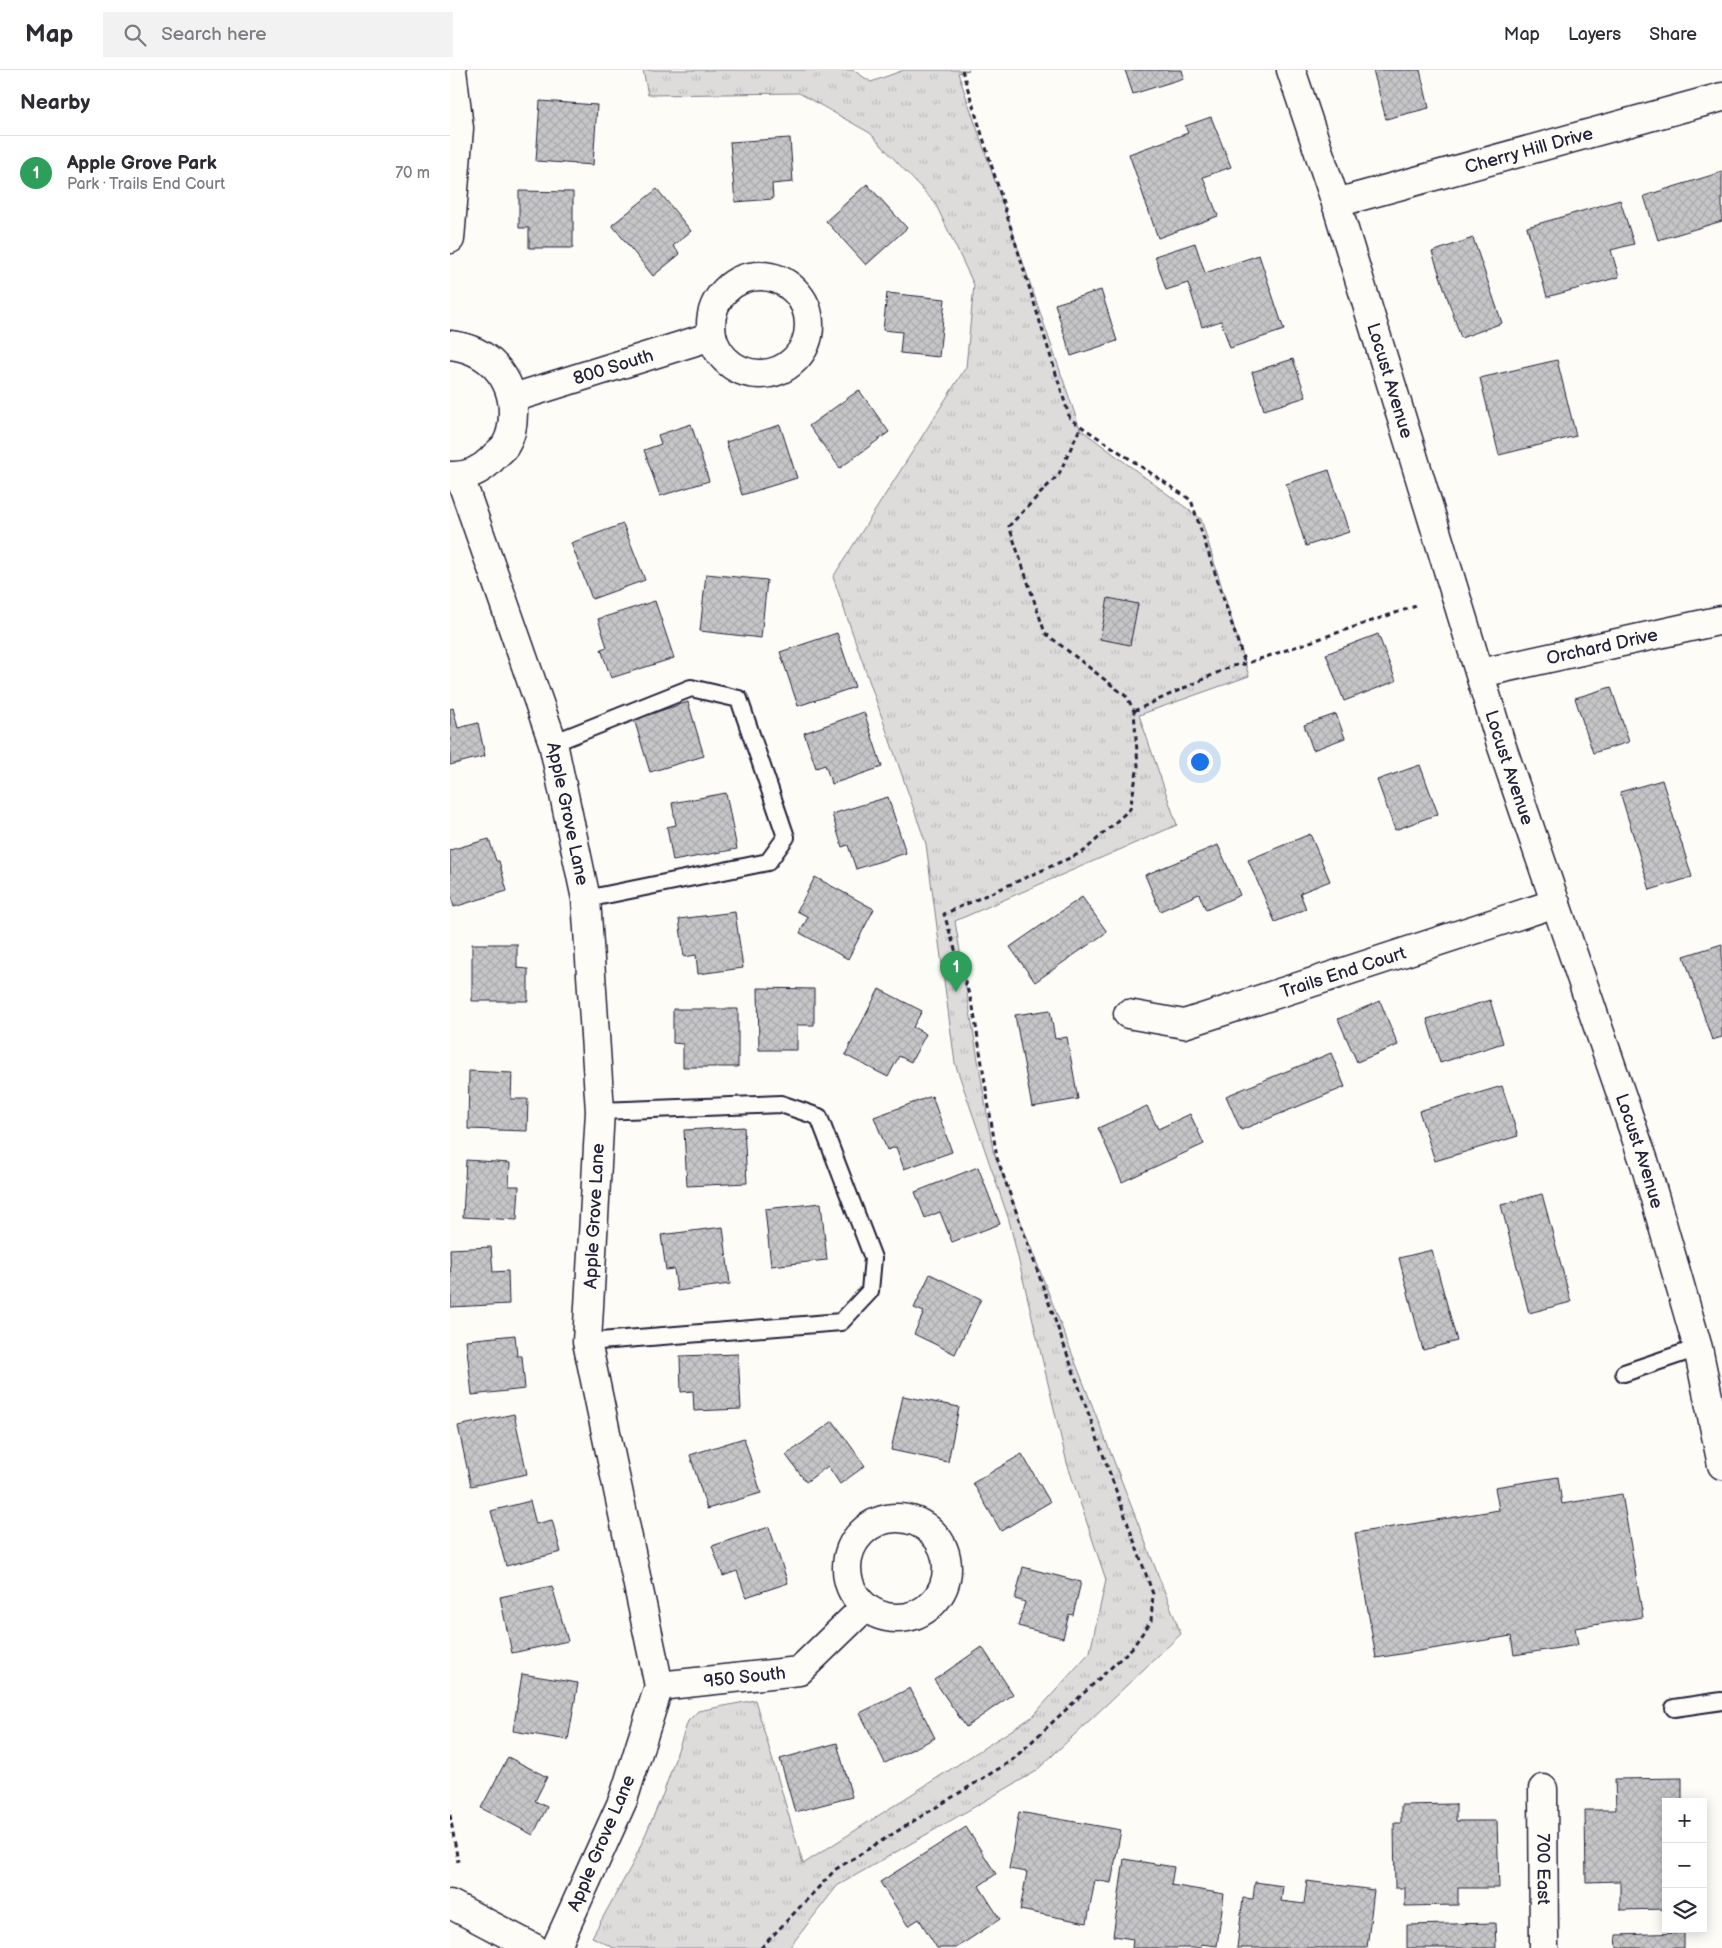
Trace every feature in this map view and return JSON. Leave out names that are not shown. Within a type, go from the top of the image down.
[{"type":"street","points":[[450,239],[459,128],[452,70]]},
{"type":"street","name":"Locust Avenue","points":[[1291,70],[1336,203],[1481,673],[1501,744],[1645,1164],[1717,1415],[1722,1466]]},
{"type":"street","name":"Cherry Hill Drive","points":[[1336,203],[1722,97]]},
{"type":"street","name":"800 South","points":[[513,398],[712,336]]},
{"type":"street","name":"Apple Grove Lane","points":[[450,345],[465,347],[486,356],[504,376],[513,398],[513,424],[505,446],[482,469],[455,476],[553,743],[586,899],[600,1111],[587,1342],[659,1686],[623,1800],[556,1948]]},
{"type":"street","name":"Orchard Drive","points":[[1481,673],[1722,620]]},
{"type":"street","name":"Trails End Court","points":[[1128,1014],[1184,1024],[1556,903]]},
{"type":"street","name":"950 South","points":[[659,1686],[799,1671],[865,1607]]},
{"type":"street","name":"700 East","points":[[1543,1789],[1544,1948]]},
{"type":"street","points":[[450,1904],[534,1948]]},
{"type":"lane","points":[[553,743],[691,688],[739,699],[786,837],[768,862],[586,899]]},
{"type":"lane","points":[[587,1342],[842,1322],[870,1291],[873,1258],[820,1117],[781,1104],[600,1111]]},
{"type":"lane","points":[[1624,1373],[1698,1348]]},
{"type":"lane","points":[[1674,1708],[1722,1701]]},
{"type":"path","points":[[962,70],[1070,419],[1191,500],[1245,664]]},
{"type":"path","points":[[761,1948],[836,1869],[1011,1761],[1132,1648],[1151,1621],[1153,1594],[997,1158],[973,1007],[944,914],[1083,852],[1130,808],[1138,766],[1134,711],[1127,697],[1046,633],[1009,526],[1023,509],[1059,474],[1081,426]]},
{"type":"path","points":[[1134,711],[1232,666],[1245,664],[1416,606]]},
{"type":"path","points":[[450,1815],[458,1862]]},
{"type":"green space","points":[[643,70],[853,70],[871,82],[904,70],[969,70],[958,73],[1080,429],[1201,519],[1249,676],[1139,715],[1177,825],[955,921],[993,1150],[1181,1634],[1035,1772],[837,1886],[789,1948],[614,1948],[592,1937],[633,1863],[663,1794],[688,1721],[698,1711],[755,1700],[803,1864],[1032,1717],[1090,1652],[1106,1580],[1067,1463],[1009,1220],[955,1063],[926,844],[833,577],[966,367],[974,285],[935,203],[870,133],[799,93],[648,95]]},
{"type":"building","points":[[1125,70],[1182,70],[1184,78],[1133,94]]},
{"type":"building","points":[[1373,70],[1420,70],[1429,108],[1386,119]]},
{"type":"building","points":[[540,101],[597,105],[593,165],[536,161]]},
{"type":"building","points":[[1211,117],[1231,167],[1203,177],[1218,216],[1158,238],[1129,154],[1188,133],[1185,126]]},
{"type":"building","points":[[790,138],[793,182],[772,184],[773,199],[735,202],[730,142]]},
{"type":"building","points":[[1722,172],[1722,221],[1658,240],[1644,196]]},
{"type":"building","points":[[867,184],[907,228],[866,265],[826,221]]},
{"type":"building","points":[[657,189],[691,231],[673,246],[680,254],[653,276],[612,225]]},
{"type":"building","points":[[519,191],[573,192],[573,248],[529,248],[529,228],[519,228]]},
{"type":"building","points":[[1620,200],[1634,244],[1611,250],[1619,277],[1547,297],[1527,227]]},
{"type":"building","points":[[1473,238],[1502,323],[1461,338],[1432,252]]},
{"type":"building","points":[[1195,243],[1205,273],[1259,255],[1284,330],[1230,348],[1221,321],[1202,327],[1188,283],[1166,290],[1155,256]]},
{"type":"building","points":[[1101,290],[1117,341],[1071,356],[1055,304]]},
{"type":"building","points":[[887,293],[945,299],[939,357],[900,353],[902,332],[883,330]]},
{"type":"building","points":[[1293,359],[1306,397],[1264,410],[1252,372]]},
{"type":"building","points":[[1557,360],[1576,436],[1499,455],[1480,378]]},
{"type":"building","points":[[859,390],[889,432],[840,468],[809,426]]},
{"type":"building","points":[[691,424],[709,481],[660,496],[644,450],[661,444],[658,435]]},
{"type":"building","points":[[780,425],[797,478],[742,495],[726,442]]},
{"type":"building","points":[[1329,470],[1349,532],[1306,546],[1286,484]]},
{"type":"building","points":[[623,524],[645,580],[592,599],[571,543]]},
{"type":"building","points":[[706,574],[767,580],[761,638],[700,631]]},
{"type":"building","points":[[1108,598],[1138,604],[1130,645],[1100,639]]},
{"type":"building","points":[[655,601],[674,658],[611,678],[601,649],[607,647],[598,619]]},
{"type":"building","points":[[837,633],[855,687],[798,706],[780,652]]},
{"type":"building","points":[[1378,634],[1396,681],[1344,701],[1326,654]]},
{"type":"building","points":[[1611,687],[1629,742],[1593,753],[1575,698]]},
{"type":"building","points":[[688,702],[704,756],[650,772],[634,719]]},
{"type":"building","points":[[453,708],[458,728],[478,723],[485,756],[450,765],[450,709]]},
{"type":"building","points":[[864,712],[882,767],[832,784],[825,765],[816,768],[804,733]]},
{"type":"building","points":[[1336,714],[1345,738],[1313,750],[1304,725]]},
{"type":"building","points":[[1420,765],[1438,814],[1395,830],[1377,780]]},
{"type":"building","points":[[1662,780],[1692,877],[1650,890],[1620,792]]},
{"type":"building","points":[[726,793],[737,849],[673,861],[667,827],[676,825],[672,803]]},
{"type":"building","points":[[888,797],[906,853],[856,869],[848,845],[842,847],[832,814]]},
{"type":"building","points":[[1310,834],[1330,881],[1300,893],[1306,909],[1275,922],[1248,860]]},
{"type":"building","points":[[489,839],[496,861],[499,861],[507,891],[454,907],[450,892],[450,850]]},
{"type":"building","points":[[1218,845],[1240,895],[1206,910],[1199,894],[1160,911],[1145,875]]},
{"type":"building","points":[[815,877],[874,909],[848,959],[800,933],[808,917],[797,911]]},
{"type":"building","points":[[1082,897],[1107,932],[1035,982],[1010,947]]},
{"type":"building","points":[[735,912],[743,968],[698,974],[696,955],[684,957],[679,919]]},
{"type":"building","points":[[472,944],[517,944],[517,968],[528,969],[528,1001],[472,1001]]},
{"type":"building","points":[[1722,944],[1722,1037],[1712,1040],[1684,956]]},
{"type":"building","points":[[758,988],[814,989],[814,1025],[797,1025],[797,1050],[759,1050]]},
{"type":"building","points":[[879,989],[922,1011],[913,1027],[926,1034],[911,1062],[899,1056],[888,1077],[845,1055]]},
{"type":"building","points":[[1490,1000],[1503,1043],[1440,1063],[1427,1019]]},
{"type":"building","points":[[1380,1001],[1398,1045],[1357,1062],[1338,1019]]},
{"type":"building","points":[[673,1009],[738,1009],[738,1067],[683,1067],[683,1044],[673,1043]]},
{"type":"building","points":[[1050,1010],[1055,1039],[1067,1037],[1078,1099],[1032,1107],[1015,1015]]},
{"type":"building","points":[[1331,1053],[1345,1087],[1241,1130],[1226,1096]]},
{"type":"building","points":[[469,1071],[512,1073],[511,1099],[528,1099],[527,1131],[468,1129]]},
{"type":"building","points":[[1502,1086],[1518,1136],[1435,1161],[1419,1111]]},
{"type":"building","points":[[932,1096],[952,1152],[904,1169],[896,1147],[887,1150],[874,1117]]},
{"type":"building","points":[[1147,1106],[1158,1129],[1190,1114],[1204,1144],[1122,1182],[1098,1128]]},
{"type":"building","points":[[744,1127],[747,1183],[687,1186],[684,1130]]},
{"type":"building","points":[[466,1160],[510,1163],[509,1186],[519,1186],[517,1220],[463,1217]]},
{"type":"building","points":[[978,1167],[1000,1224],[952,1242],[940,1212],[925,1218],[915,1192]]},
{"type":"building","points":[[1542,1194],[1571,1302],[1529,1313],[1501,1205]]},
{"type":"building","points":[[821,1203],[827,1260],[771,1266],[765,1209]]},
{"type":"building","points":[[723,1227],[730,1284],[677,1291],[674,1269],[666,1270],[661,1235]]},
{"type":"building","points":[[491,1247],[493,1272],[508,1271],[509,1304],[451,1307],[450,1249]]},
{"type":"building","points":[[1432,1250],[1457,1341],[1423,1350],[1399,1258]]},
{"type":"building","points":[[930,1274],[981,1299],[955,1354],[914,1334],[924,1312],[914,1308]]},
{"type":"building","points":[[515,1335],[517,1356],[522,1356],[525,1389],[472,1395],[466,1340]]},
{"type":"building","points":[[738,1354],[741,1409],[694,1411],[693,1391],[681,1392],[680,1356]]},
{"type":"building","points":[[903,1396],[959,1407],[948,1462],[891,1450]]},
{"type":"building","points":[[514,1414],[527,1474],[471,1486],[458,1426]]},
{"type":"building","points":[[833,1421],[865,1466],[840,1484],[828,1466],[806,1482],[786,1455]]},
{"type":"building","points":[[744,1438],[761,1493],[707,1509],[690,1455]]},
{"type":"building","points":[[1022,1454],[1050,1502],[1001,1531],[973,1483]]},
{"type":"building","points":[[1558,1477],[1562,1504],[1622,1494],[1643,1617],[1575,1628],[1578,1645],[1514,1655],[1511,1636],[1376,1658],[1355,1533],[1499,1510],[1495,1487]]},
{"type":"building","points":[[530,1501],[536,1524],[552,1520],[561,1552],[506,1566],[491,1511]]},
{"type":"building","points":[[769,1527],[788,1583],[746,1597],[737,1571],[723,1576],[712,1546]]},
{"type":"building","points":[[1023,1567],[1081,1582],[1073,1615],[1069,1614],[1063,1638],[1018,1626],[1025,1602],[1015,1599]]},
{"type":"building","points":[[552,1586],[568,1641],[512,1653],[500,1597]]},
{"type":"building","points":[[982,1647],[1013,1694],[966,1727],[934,1680]]},
{"type":"building","points":[[522,1674],[578,1683],[568,1740],[513,1731]]},
{"type":"building","points":[[910,1688],[935,1738],[885,1763],[860,1713]]},
{"type":"building","points":[[837,1743],[852,1797],[795,1812],[780,1759]]},
{"type":"building","points":[[508,1757],[547,1777],[535,1801],[547,1807],[533,1835],[481,1808]]},
{"type":"building","points":[[1682,1778],[1682,1798],[1662,1798],[1662,1909],[1620,1910],[1620,1881],[1586,1882],[1585,1810],[1616,1810],[1615,1779]]},
{"type":"building","points":[[1456,1804],[1456,1821],[1497,1821],[1499,1888],[1458,1888],[1458,1905],[1405,1906],[1405,1888],[1395,1888],[1394,1823],[1401,1823],[1401,1805]]},
{"type":"building","points":[[1019,1812],[1121,1830],[1111,1883],[1095,1880],[1087,1923],[1020,1910],[1027,1872],[1009,1869]]},
{"type":"building","points":[[966,1827],[996,1874],[979,1886],[1000,1919],[956,1948],[937,1948],[919,1919],[908,1926],[880,1882]]},
{"type":"building","points":[[1124,1859],[1174,1867],[1171,1885],[1224,1894],[1217,1946],[1201,1944],[1201,1948],[1132,1948],[1133,1939],[1113,1936]]},
{"type":"building","points":[[1307,1881],[1374,1890],[1367,1948],[1237,1948],[1243,1898],[1253,1899],[1255,1882],[1283,1886],[1281,1901],[1304,1904]]},
{"type":"building","points":[[1495,1923],[1496,1948],[1407,1948],[1407,1925]]},
{"type":"building","points":[[1684,1933],[1684,1948],[1617,1948],[1616,1935]]},
{"type":"place","name":"Apple Grove Park","points":[[956,992]]}]
